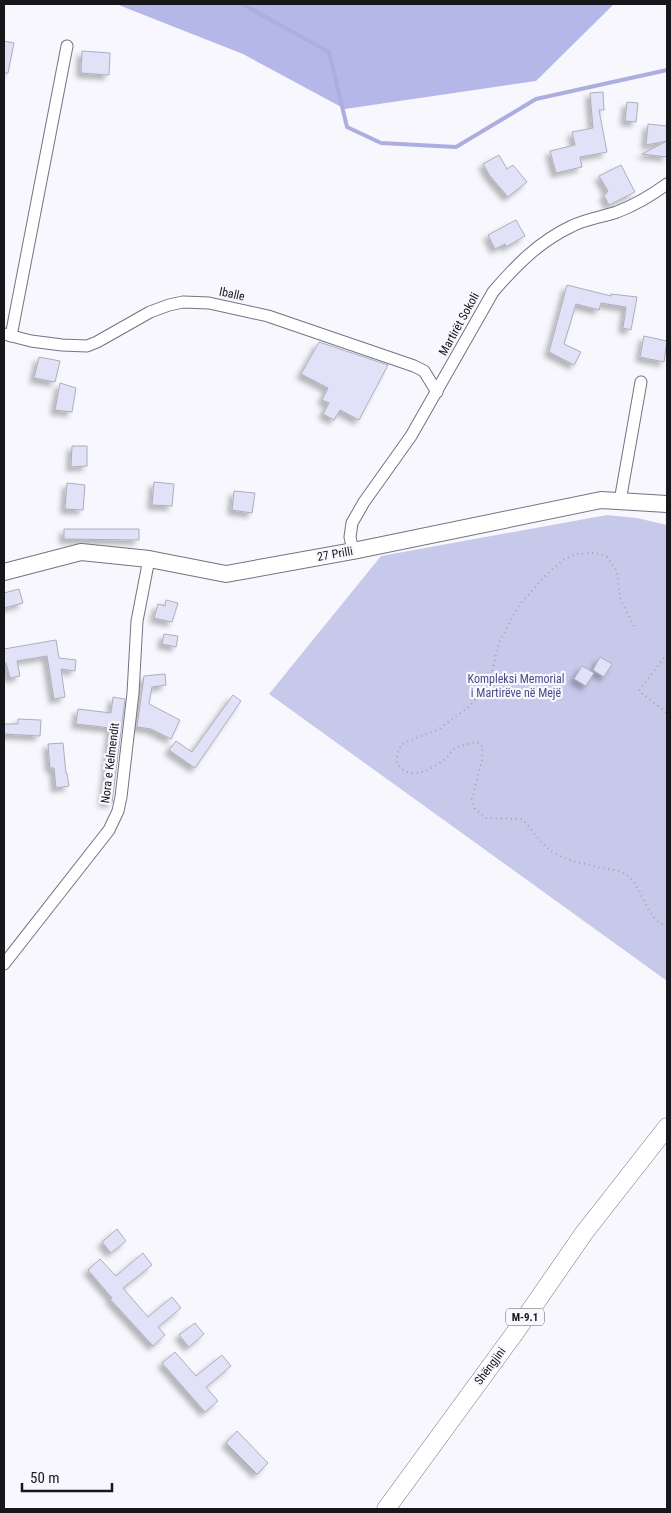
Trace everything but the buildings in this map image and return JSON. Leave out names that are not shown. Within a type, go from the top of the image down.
[{"type":"main road","name":"Shëngjini","points":[[386,1509],[590,1225],[667,1127]]},
{"type":"street","name":"Iballe","points":[[67,46],[7,335],[32,341],[87,346],[150,312],[183,302],[209,303],[268,316],[414,366],[424,371],[437,392]]},
{"type":"street","name":"Martirët Sokoli","points":[[353,551],[350,538],[352,523],[369,495],[411,436],[493,292],[509,272],[543,242],[574,225],[619,211],[648,197],[667,184]]},
{"type":"street","points":[[620,501],[641,382]]},
{"type":"street","name":"27 Prilli","points":[[4,572],[81,552],[149,559],[226,574],[353,551],[601,500],[667,504]]},
{"type":"street","name":"Nora e Kelmendit","points":[[4,964],[109,830],[118,811],[133,693],[138,621],[149,559]]},
{"type":"path","points":[[634,626],[621,601],[616,570],[607,557],[592,553],[577,554],[564,558],[546,575],[514,614],[499,643],[490,680],[470,706],[439,729],[402,744],[397,758],[400,766],[407,771],[413,774],[420,773],[445,759],[458,747],[477,742],[483,747],[482,760],[472,799],[475,809],[486,818],[522,819],[534,831],[542,844],[554,853],[577,862],[618,871],[629,876],[650,911],[662,925],[667,926]]},
{"type":"path","points":[[667,654],[639,691],[667,713]]},
{"type":"green space","name":"Kompleksi Memorial i Martirëve në Mejë","points":[[607,515],[637,518],[667,525],[667,981],[269,694],[381,556]]},
{"type":"shaded area","points":[[116,4],[614,4],[536,81],[345,109],[243,54]]},
{"type":"waterway","points":[[242,4],[329,52],[347,127],[381,143],[456,147],[536,99],[667,70]]}]
